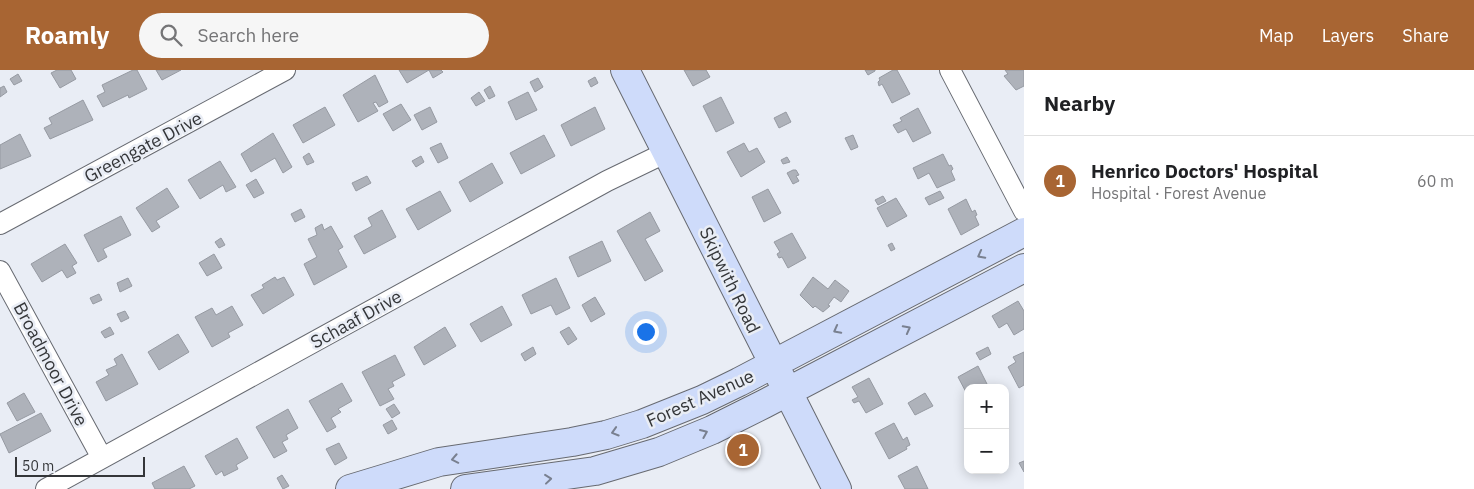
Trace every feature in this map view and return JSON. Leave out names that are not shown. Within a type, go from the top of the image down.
[{"type":"main road","name":"Skipwith Road","points":[[625,70],[786,393],[837,489]]},
{"type":"main road","name":"Forest Avenue","points":[[350,489],[439,462],[572,442],[615,432],[702,400],[1024,232]]},
{"type":"main road","name":"Forest Avenue","points":[[465,489],[595,471],[660,452],[712,430],[786,393],[1024,268]]},
{"type":"street","name":"Greengate Drive","points":[[0,224],[285,70]]},
{"type":"street","points":[[950,70],[1024,211]]},
{"type":"street","name":"Schaaf Drive","points":[[46,489],[607,181],[667,152]]},
{"type":"street","name":"Broadmoor Drive","points":[[0,270],[102,458]]},
{"type":"building","points":[[57,70],[71,70],[76,79],[60,88],[51,73]]},
{"type":"building","points":[[133,70],[137,70],[147,89],[129,98],[128,95],[103,107],[97,96],[105,92],[102,85]]},
{"type":"building","points":[[156,70],[181,70],[162,80]]},
{"type":"building","points":[[399,70],[429,70],[407,83]]},
{"type":"building","points":[[429,70],[441,70],[443,72],[433,78]]},
{"type":"building","points":[[684,70],[706,70],[710,77],[693,86]]},
{"type":"building","points":[[865,70],[875,70],[875,71],[868,75]]},
{"type":"building","points":[[893,70],[897,70],[910,94],[892,103],[882,84],[879,86],[878,82],[879,78]]},
{"type":"building","points":[[1005,70],[1024,70],[1024,86],[1016,90],[1004,76],[1008,74]]},
{"type":"building","points":[[18,74],[22,81],[14,85],[10,79]]},
{"type":"building","points":[[375,75],[388,102],[379,107],[376,102],[373,103],[378,111],[358,122],[343,95]]},
{"type":"building","points":[[595,77],[598,83],[591,87],[588,81]]},
{"type":"building","points":[[538,78],[543,87],[535,92],[530,82]]},
{"type":"building","points":[[4,86],[7,92],[0,97],[0,88]]},
{"type":"building","points":[[490,86],[495,96],[489,99],[484,90]]},
{"type":"building","points":[[479,92],[485,101],[476,106],[471,98]]},
{"type":"building","points":[[528,92],[537,110],[516,120],[508,102]]},
{"type":"building","points":[[721,97],[734,123],[716,132],[703,106]]},
{"type":"building","points":[[83,100],[93,120],[50,139],[44,128],[52,124],[49,118]]},
{"type":"building","points":[[401,104],[411,120],[393,131],[383,114]]},
{"type":"building","points":[[325,107],[335,125],[303,143],[293,125]]},
{"type":"building","points":[[430,107],[437,122],[422,130],[414,115]]},
{"type":"building","points":[[595,107],[605,129],[571,146],[561,125]]},
{"type":"building","points":[[918,108],[931,133],[913,142],[906,129],[898,133],[893,125],[902,121],[900,118]]},
{"type":"building","points":[[786,112],[791,122],[779,128],[774,118]]},
{"type":"building","points":[[273,133],[292,167],[283,173],[275,158],[251,172],[241,154]]},
{"type":"building","points":[[20,134],[31,156],[0,169],[0,145]]},
{"type":"building","points":[[544,135],[555,156],[521,174],[510,153]]},
{"type":"building","points":[[853,135],[858,147],[851,150],[845,138]]},
{"type":"building","points":[[441,143],[448,158],[438,163],[430,148]]},
{"type":"building","points":[[744,143],[749,152],[757,148],[765,162],[741,177],[727,152]]},
{"type":"building","points":[[309,153],[314,162],[307,165],[303,157]]},
{"type":"building","points":[[943,154],[949,166],[951,165],[953,169],[951,171],[955,180],[937,188],[929,173],[918,179],[913,168]]},
{"type":"building","points":[[421,156],[424,162],[416,167],[412,161]]},
{"type":"building","points":[[787,157],[790,162],[783,164],[781,160]]},
{"type":"building","points":[[220,161],[236,187],[226,192],[223,185],[200,199],[188,180]]},
{"type":"building","points":[[492,163],[503,183],[470,202],[459,182]]},
{"type":"building","points":[[796,170],[799,175],[796,176],[799,181],[793,184],[787,173]]},
{"type":"building","points":[[367,176],[371,183],[356,191],[352,183]]},
{"type":"building","points":[[256,179],[264,193],[254,198],[246,185]]},
{"type":"building","points":[[167,188],[179,207],[156,221],[160,227],[152,232],[136,208]]},
{"type":"building","points":[[768,189],[781,213],[764,222],[752,197]]},
{"type":"building","points":[[440,191],[451,211],[418,230],[406,209]]},
{"type":"building","points":[[940,191],[944,198],[929,205],[925,198]]},
{"type":"building","points":[[883,196],[886,201],[878,205],[875,200]]},
{"type":"building","points":[[896,198],[907,216],[887,227],[877,208]]},
{"type":"building","points":[[966,199],[972,212],[975,210],[977,215],[975,216],[979,225],[961,235],[948,209]]},
{"type":"building","points":[[301,209],[305,217],[295,222],[291,214]]},
{"type":"building","points":[[382,210],[396,237],[364,254],[354,236],[372,226],[368,218]]},
{"type":"building","points":[[650,212],[660,231],[645,239],[663,271],[645,281],[617,231]]},
{"type":"building","points":[[121,216],[131,235],[103,249],[107,257],[98,262],[84,235]]},
{"type":"building","points":[[322,224],[324,230],[331,226],[343,247],[338,250],[347,267],[314,285],[304,264],[317,257],[308,239],[317,235],[315,228]]},
{"type":"building","points":[[792,233],[806,258],[788,268],[782,257],[779,258],[777,254],[780,252],[774,242]]},
{"type":"building","points":[[221,238],[225,245],[219,248],[215,242]]},
{"type":"building","points":[[602,241],[611,261],[578,277],[569,257]]},
{"type":"building","points":[[892,243],[895,249],[891,251],[888,245]]},
{"type":"building","points":[[65,244],[77,263],[72,266],[76,273],[67,278],[62,270],[42,282],[31,264]]},
{"type":"building","points":[[214,254],[222,268],[207,276],[199,263]]},
{"type":"building","points":[[275,277],[277,280],[284,277],[294,295],[263,314],[251,295],[264,288],[262,285]]},
{"type":"building","points":[[813,277],[828,289],[835,280],[849,291],[841,302],[834,297],[828,305],[830,306],[823,312],[815,306],[813,308],[800,295]]},
{"type":"building","points":[[128,278],[132,286],[120,292],[117,283]]},
{"type":"building","points":[[556,278],[570,308],[556,315],[551,305],[531,314],[522,295]]},
{"type":"building","points":[[99,294],[102,300],[93,304],[90,298]]},
{"type":"building","points":[[595,297],[605,314],[591,322],[582,305]]},
{"type":"building","points":[[1018,301],[1024,311],[1024,329],[1014,335],[1007,323],[999,328],[992,316]]},
{"type":"building","points":[[232,306],[243,325],[228,333],[230,337],[212,347],[195,317],[212,308],[216,315]]},
{"type":"building","points":[[502,306],[512,325],[481,342],[470,324]]},
{"type":"building","points":[[125,311],[129,318],[121,322],[117,314]]},
{"type":"building","points":[[110,327],[114,334],[105,338],[101,332]]},
{"type":"building","points":[[445,327],[456,346],[424,365],[414,347]]},
{"type":"building","points":[[569,327],[577,339],[568,345],[560,332]]},
{"type":"building","points":[[178,334],[189,352],[159,370],[148,352]]},
{"type":"building","points":[[533,347],[536,354],[525,361],[521,354]]},
{"type":"building","points":[[988,347],[991,354],[980,360],[976,353]]},
{"type":"building","points":[[1024,352],[1024,385],[1019,388],[1008,367],[1016,362],[1013,357]]},
{"type":"building","points":[[122,354],[138,384],[106,401],[96,382],[109,375],[106,370],[117,365],[114,359]]},
{"type":"building","points":[[395,355],[405,375],[392,382],[394,386],[388,389],[394,399],[380,406],[362,372]]},
{"type":"building","points":[[978,366],[987,384],[964,384],[964,388],[958,377]]},
{"type":"building","points":[[869,378],[883,404],[866,413],[859,401],[854,403],[852,400],[858,397],[852,387]]},
{"type":"building","points":[[342,383],[352,401],[338,409],[341,412],[331,418],[336,427],[327,432],[309,401]]},
{"type":"building","points":[[24,393],[35,412],[17,421],[7,403]]},
{"type":"building","points":[[925,393],[933,406],[915,415],[908,403]]},
{"type":"building","points":[[394,404],[400,413],[392,418],[386,409]]},
{"type":"building","points":[[288,409],[298,428],[286,435],[288,439],[282,442],[287,451],[274,458],[256,427]]},
{"type":"building","points":[[41,413],[51,431],[9,453],[0,434]]},
{"type":"building","points":[[392,420],[397,429],[388,434],[383,425]]},
{"type":"building","points":[[894,423],[903,440],[907,437],[910,445],[906,447],[907,449],[889,459],[875,433]]},
{"type":"building","points":[[237,438],[248,458],[236,465],[238,469],[224,476],[222,471],[216,475],[205,456]]},
{"type":"building","points":[[339,443],[347,458],[335,465],[326,449]]},
{"type":"building","points":[[1024,461],[1024,472],[1019,463]]},
{"type":"building","points":[[184,466],[195,486],[189,489],[155,489],[152,483]]},
{"type":"building","points":[[917,466],[928,489],[905,489],[898,476]]},
{"type":"building","points":[[282,475],[289,486],[283,489],[277,478]]},
{"type":"place","name":"Henrico Doctors' Hospital","points":[[743,450]]}]
